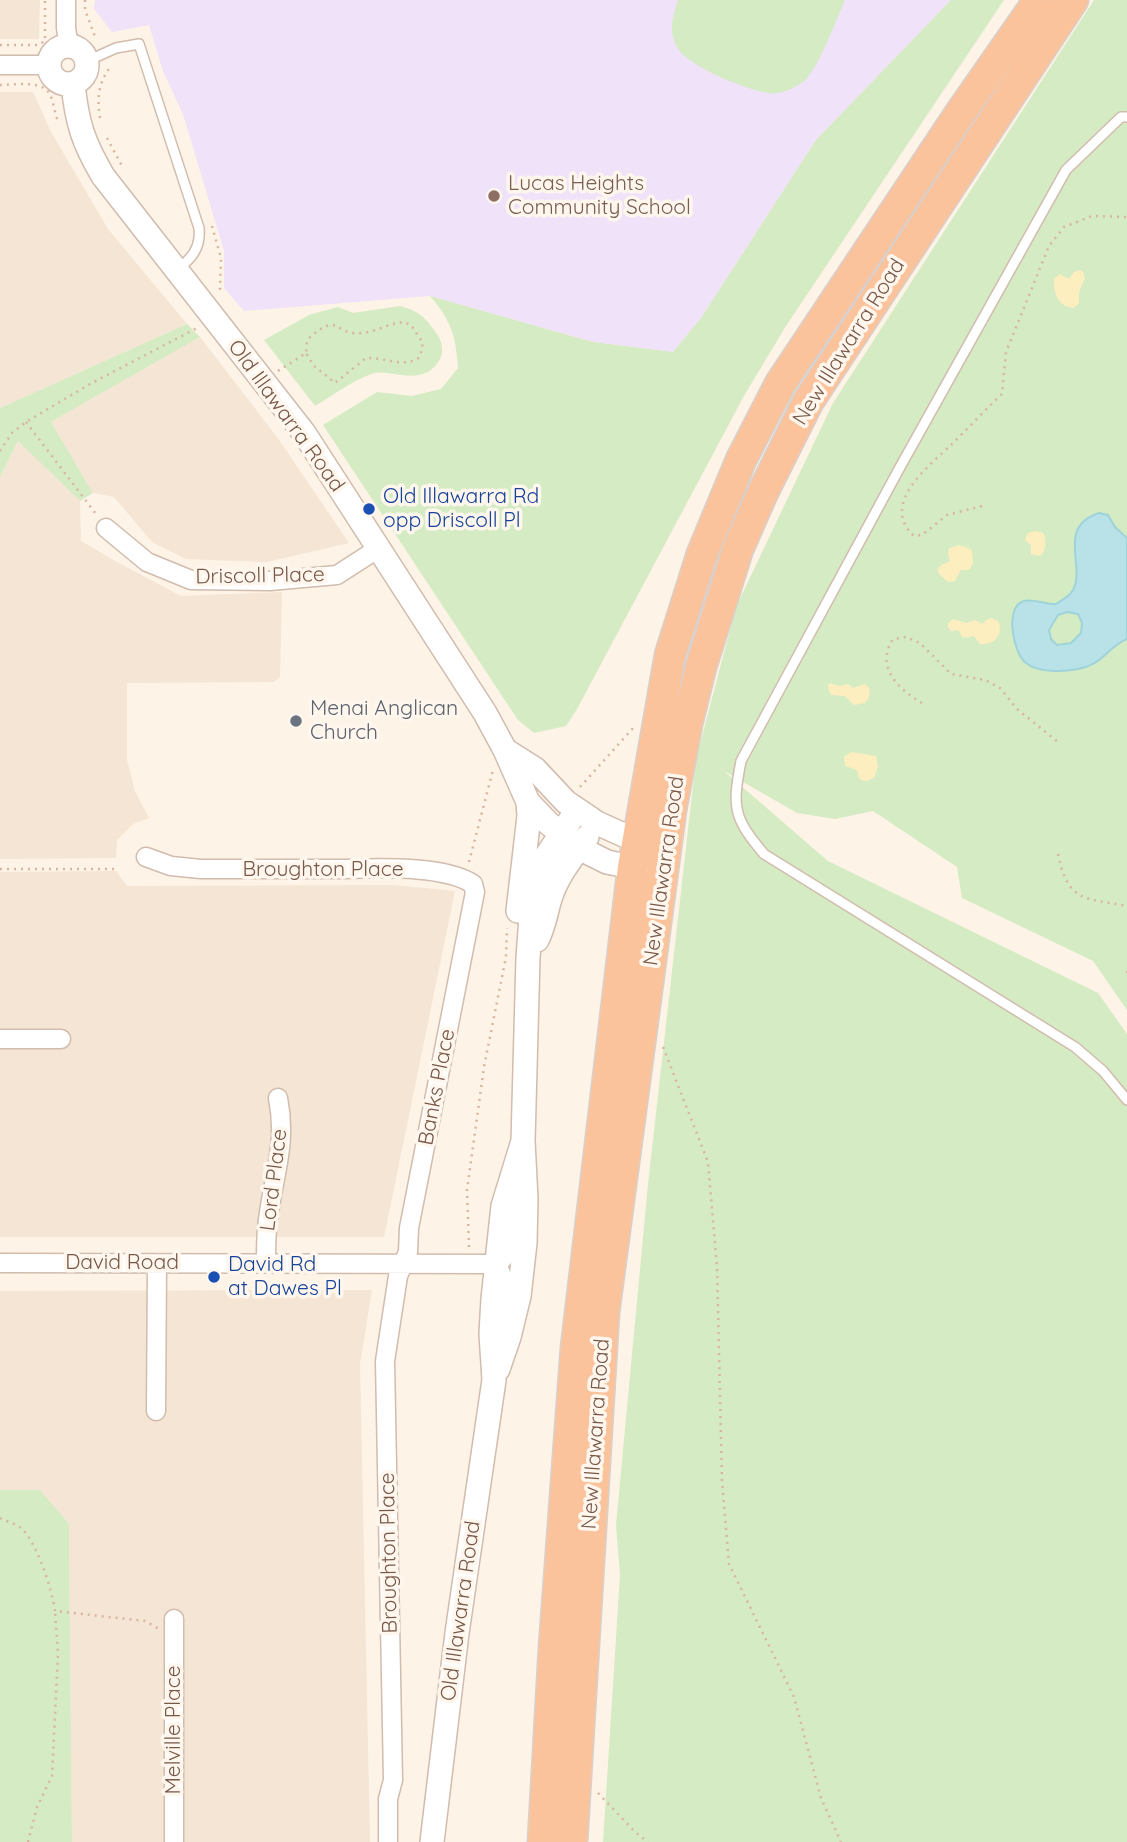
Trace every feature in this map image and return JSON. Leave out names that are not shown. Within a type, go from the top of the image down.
[{"type":"highway","name":"New Illawarra Road","points":[[543,1842],[576,1348],[635,854],[670,655],[702,554],[741,460],[780,384],[1039,0]]},
{"type":"highway","name":"New Illawarra Road","points":[[572,1842],[604,1312],[664,860],[687,724],[701,667],[738,549],[808,402],[1073,0]]},
{"type":"street","points":[[66,0],[69,46]]},
{"type":"street","points":[[63,46],[81,51],[98,65],[73,84],[56,80],[49,65],[53,53],[63,46]]},
{"type":"street","points":[[0,65],[49,65]]},
{"type":"street","name":"Old Illawarra Road","points":[[73,84],[77,118],[86,149],[103,176],[304,433],[485,713],[500,757],[528,802],[579,848],[607,862],[635,854]]},
{"type":"street","name":"Driscoll Place","points":[[106,528],[147,562],[191,580],[270,580],[337,575],[379,548]]},
{"type":"street","name":"Old Illawarra Road","points":[[500,757],[535,769],[577,810],[635,854],[664,860]]},
{"type":"street","name":"Old Illawarra Road","points":[[528,802],[529,816],[517,914],[528,958]]},
{"type":"street","name":"Old Illawarra Road","points":[[432,1842],[457,1633],[494,1380],[509,1337],[519,1296],[525,1243],[523,1140],[532,903],[545,858],[577,810]]},
{"type":"street","name":"Old Illawarra Road","points":[[528,958],[544,926],[552,894],[567,863],[597,823]]},
{"type":"street","name":"Broughton Place","points":[[146,857],[171,866],[201,869],[403,869],[465,879]]},
{"type":"street","name":"Banks Place","points":[[403,1265],[408,1252],[409,1228],[473,910],[473,884],[465,879]]},
{"type":"street","points":[[0,1039],[61,1039]]},
{"type":"street","name":"Lord Place","points":[[266,1263],[267,1228],[282,1141],[282,1118],[278,1098]]},
{"type":"street","name":"Old Illawarra Road","points":[[494,1380],[491,1334],[503,1206],[523,1140]]},
{"type":"street","points":[[509,1337],[505,1318],[508,1298],[506,1283],[497,1264],[511,1249],[515,1218],[526,1199]]},
{"type":"street","name":"David Road","points":[[0,1264],[497,1264]]},
{"type":"street","points":[[156,1411],[157,1264]]},
{"type":"street","name":"Broughton Place","points":[[388,1842],[388,1799],[393,1780],[385,1361],[398,1276],[403,1265]]},
{"type":"street","name":"Melville Place","points":[[174,1625],[174,1842]]},
{"type":"lane","points":[[98,65],[116,48],[139,44],[199,228],[200,240],[192,257],[175,271]]},
{"type":"lane","points":[[1127,117],[1121,117],[1066,170],[898,469],[741,761],[734,798],[743,830],[764,854],[1076,1047],[1103,1071],[1127,1100]]},
{"type":"path","points":[[0,45],[37,45],[45,41],[46,0]]},
{"type":"path","points":[[85,0],[85,9],[96,39]]},
{"type":"path","points":[[98,65],[102,78],[98,106],[101,127]]},
{"type":"path","points":[[105,135],[124,170]]},
{"type":"path","points":[[982,506],[947,515],[922,536],[914,536],[904,527],[901,515],[905,497],[914,482],[936,457],[1002,394],[1006,352],[1049,246],[1064,227],[1092,216],[1127,217]]},
{"type":"path","points":[[404,322],[411,325],[423,343],[420,357],[414,362],[366,358],[335,383],[313,365],[306,353],[307,340],[321,327],[330,325],[359,334],[404,322]]},
{"type":"path","points":[[0,451],[12,433],[26,422],[90,384],[199,327]]},
{"type":"path","points":[[278,371],[306,353]]},
{"type":"path","points":[[26,422],[106,528]]},
{"type":"path","points":[[922,703],[909,696],[890,674],[885,659],[893,639],[906,637],[920,643],[951,674],[985,680],[1000,688],[1017,709],[1058,742]]},
{"type":"path","points":[[465,879],[500,757]]},
{"type":"path","points":[[1058,854],[1070,887],[1079,896],[1090,901],[1127,906]]},
{"type":"path","points":[[0,869],[118,869]]},
{"type":"path","points":[[471,1264],[467,1190],[484,1067],[506,957],[508,916]]},
{"type":"path","points":[[660,1040],[708,1161],[717,1267],[722,1480],[729,1564],[794,1697],[821,1798],[841,1842]]},
{"type":"path","points":[[0,1518],[20,1528],[40,1559],[55,1611],[58,1655],[52,1776],[37,1807],[28,1842]]},
{"type":"path","points":[[55,1611],[145,1621],[157,1628],[174,1625]]},
{"type":"path","points":[[576,1768],[611,1808],[648,1842]]},
{"type":"shaded area","points":[[0,0],[40,0],[39,39],[0,39]]},
{"type":"shaded area","name":"Lucas Heights Community School","points":[[95,0],[951,0],[816,140],[701,318],[673,352],[593,342],[430,296],[244,311],[224,288],[224,251],[183,114],[163,71],[149,25],[112,32],[94,9]]},
{"type":"shaded area","points":[[0,92],[33,92],[51,132],[108,229],[187,324],[0,408]]},
{"type":"shaded area","points":[[200,337],[277,437],[349,543],[267,562],[186,559],[152,542],[114,497],[93,493],[51,422]]},
{"type":"shaded area","points":[[18,441],[80,501],[81,541],[117,562],[181,596],[282,592],[280,677],[274,682],[127,683],[127,760],[135,791],[149,818],[133,824],[117,840],[116,858],[0,859],[0,477]]},
{"type":"shaded area","points":[[116,871],[127,886],[393,885],[455,891],[384,1237],[0,1237],[0,872]]},
{"type":"shaded area","points":[[372,1290],[360,1364],[370,1842],[72,1842],[69,1524],[40,1490],[0,1490],[0,1291]]},
{"type":"green space","points":[[678,0],[845,0],[808,76],[790,89],[772,93],[758,91],[718,76],[683,55],[674,41],[672,29]]},
{"type":"green space","points":[[951,0],[1004,0],[786,326],[745,394],[577,709],[566,726],[534,733],[518,720],[323,425],[377,392],[412,396],[441,389],[458,368],[457,357],[448,321],[430,296],[593,342],[673,352],[701,318],[816,140]]},
{"type":"green space","points":[[1094,0],[1127,0],[1127,1010],[1093,961],[962,898],[957,867],[873,811],[835,819],[797,813],[724,771],[828,861],[1098,993],[1127,1034],[1127,1842],[603,1842],[620,1575],[616,1525],[648,1184],[696,759],[736,607],[833,403]]},
{"type":"green space","points":[[400,306],[421,316],[439,337],[442,353],[433,368],[415,376],[371,374],[315,406],[264,340],[309,315],[338,307],[353,313]]},
{"type":"green space","points":[[187,324],[200,337],[51,422],[93,493],[80,501],[18,441],[0,477],[0,408]]},
{"type":"green space","points":[[0,1490],[40,1490],[69,1524],[72,1842],[0,1842]]},
{"type":"sand","points":[[1079,270],[1085,278],[1079,292],[1079,303],[1074,308],[1069,307],[1058,299],[1054,279],[1060,274],[1069,279]]},
{"type":"sand","points":[[1028,533],[1043,533],[1045,538],[1045,548],[1040,556],[1031,554],[1031,545],[1025,540]]},
{"type":"sand","points":[[960,545],[972,550],[973,564],[969,570],[961,570],[955,581],[948,582],[939,574],[938,569],[950,561],[949,548]]},
{"type":"sand","points":[[992,618],[999,622],[1000,631],[996,639],[985,644],[980,644],[974,636],[963,638],[958,630],[951,631],[948,627],[948,623],[953,619],[967,623],[975,620],[982,624]]},
{"type":"sand","points":[[829,683],[840,686],[848,684],[853,688],[865,684],[870,691],[869,696],[865,703],[854,705],[845,696],[831,695]]},
{"type":"sand","points":[[851,752],[876,756],[878,766],[875,777],[863,781],[857,770],[845,766],[844,757]]},
{"type":"water","points":[[1099,513],[1108,515],[1115,527],[1127,538],[1127,639],[1087,667],[1059,671],[1037,669],[1026,663],[1017,650],[1012,620],[1014,611],[1024,601],[1056,604],[1072,592],[1076,580],[1075,537],[1086,519]],"holes":[[[1067,612],[1078,614],[1082,623],[1081,633],[1071,643],[1057,645],[1051,639],[1049,630],[1058,615]]]},
{"type":"place","name":"Lucas Heights Community School","points":[[494,196]]},
{"type":"place","name":"Old Illawarra Rd opp Driscoll Pl","points":[[369,509]]},
{"type":"place","name":"Menai Anglican Church","points":[[296,721]]},
{"type":"place","name":"David Rd at Dawes Pl","points":[[214,1277]]}]
